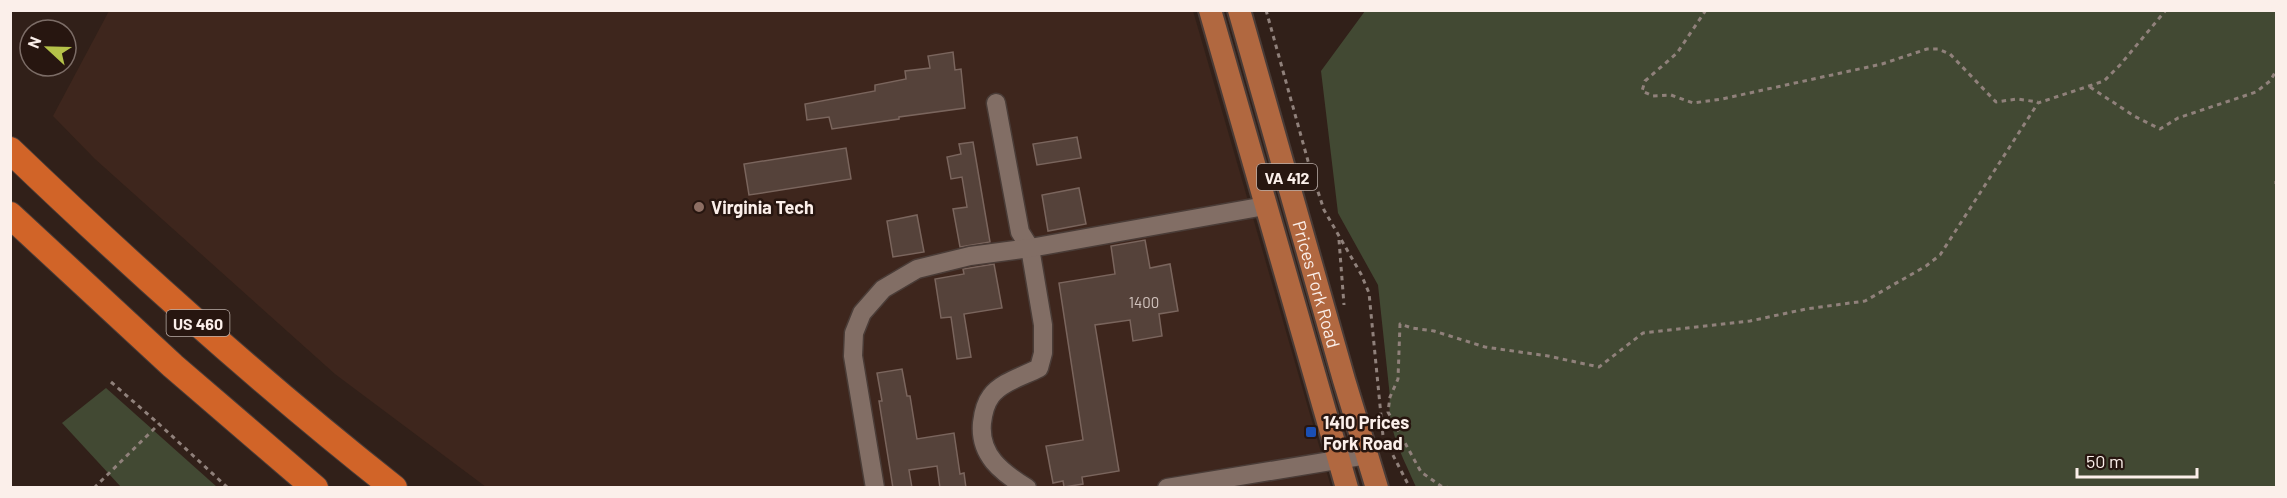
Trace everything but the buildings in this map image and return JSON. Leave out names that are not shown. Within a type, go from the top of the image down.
[{"type":"highway","name":"US 460","points":[[10,150],[204,329],[394,488]]},
{"type":"highway","name":"US 460","points":[[10,214],[173,366],[315,488]]},
{"type":"main road","name":"Prices Fork Road","points":[[1210,10],[1347,488]]},
{"type":"main road","name":"Prices Fork Road","points":[[1239,10],[1377,488]]},
{"type":"lane","points":[[996,103],[1020,232],[1030,248],[1043,325],[1043,353],[1039,368],[1004,385],[991,396],[983,412],[981,434],[985,450],[999,469],[1027,488]]},
{"type":"lane","points":[[875,488],[853,356],[854,333],[862,312],[883,289],[917,269],[970,256],[1030,248],[1265,206]]},
{"type":"lane","points":[[1167,488],[1367,455]]},
{"type":"path","points":[[1266,10],[1324,210],[1369,292],[1383,436],[1410,488]]},
{"type":"path","points":[[1706,10],[1677,53],[1645,81],[1642,92],[1653,96],[1671,94],[1693,103],[1722,99],[1882,64],[1927,49],[1938,49],[1950,54],[1996,102],[2017,99],[2040,102],[2104,81],[2166,10]]},
{"type":"path","points":[[2090,87],[2134,116],[2160,129],[2178,118],[2256,92],[2270,81],[2277,71]]},
{"type":"path","points":[[1451,488],[1441,486],[1421,472],[1388,412],[1390,397],[1398,379],[1400,324],[1434,331],[1485,347],[1548,356],[1599,367],[1643,333],[1750,321],[1806,309],[1865,301],[1940,255],[2014,138],[2040,102]]},
{"type":"path","points":[[1339,238],[1344,307]]},
{"type":"path","points":[[111,382],[228,488]]},
{"type":"path","points":[[94,488],[159,424]]},
{"type":"shaded area","name":"Virginia Tech","points":[[109,11],[1193,11],[1331,487],[486,487],[335,374],[95,159],[53,116],[73,78],[78,78],[78,69]]},
{"type":"green space","points":[[1365,11],[2276,11],[2276,487],[1416,487],[1393,432],[1378,285],[1338,213],[1321,71]]},
{"type":"green space","points":[[106,388],[217,487],[121,487],[62,423]]},
{"type":"place","name":"Virginia Tech","points":[[699,207]]},
{"type":"place","name":"1410 Prices Fork Road","points":[[1311,432]]}]
